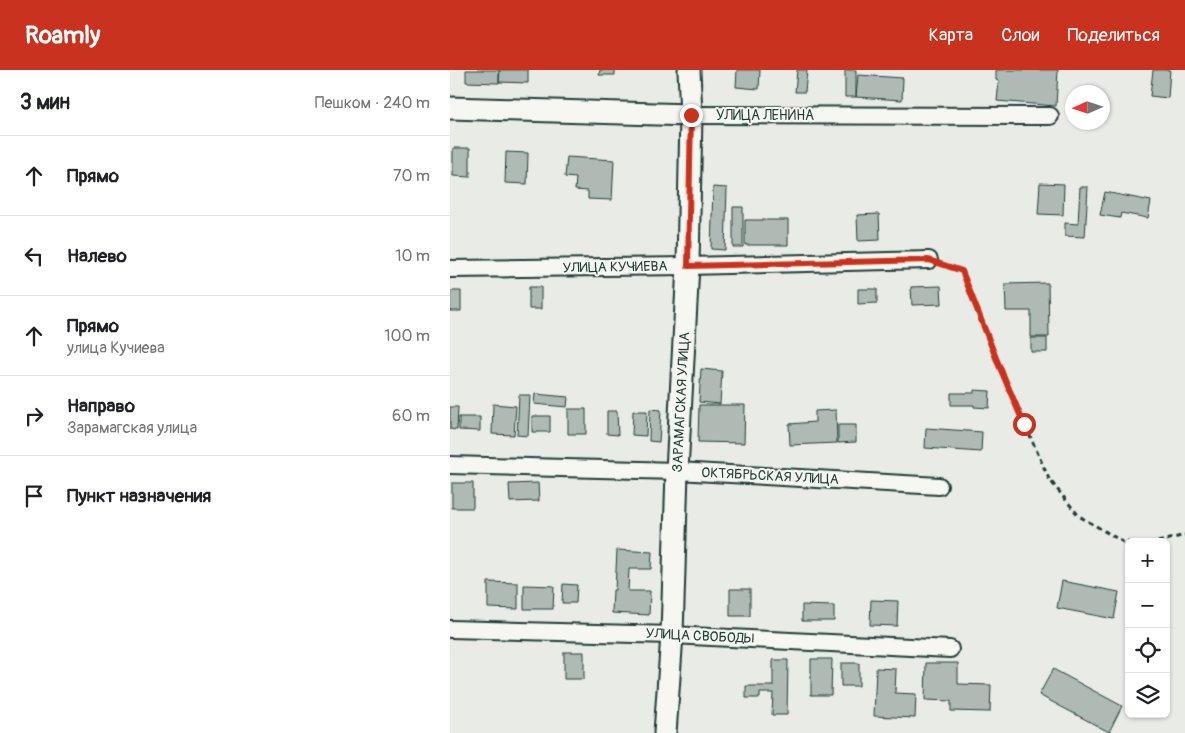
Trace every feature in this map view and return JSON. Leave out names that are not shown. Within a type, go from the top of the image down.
[{"type":"street","name":"ЗАРАМАГСКАЯ УЛИЦА","points":[[665,733],[672,635],[677,471],[688,266],[691,115],[689,70]]},
{"type":"street","name":"УЛИЦА ЛЕНИНА","points":[[450,108],[691,115],[1050,116]]},
{"type":"street","name":"УЛИЦА КУЧИЕВА","points":[[450,269],[929,260]]},
{"type":"street","name":"ОКТЯБРЬСКАЯ УЛИЦА","points":[[450,466],[677,471],[939,486]]},
{"type":"street","name":"УЛИЦА СВОБОДЫ","points":[[450,629],[672,635],[950,649]]},
{"type":"path","points":[[929,260],[962,271],[998,363],[1049,480],[1079,516],[1125,542]]},
{"type":"path","points":[[1170,539],[1185,535]]},
{"type":"building","points":[[466,70],[499,70],[499,83],[466,82]]},
{"type":"building","points":[[500,70],[528,70],[528,83],[499,82]]},
{"type":"building","points":[[600,70],[615,70],[615,75],[599,75]]},
{"type":"building","points":[[737,70],[760,70],[759,89],[736,87]]},
{"type":"building","points":[[797,70],[807,70],[805,92],[795,92]]},
{"type":"building","points":[[845,70],[856,70],[856,97],[845,97]]},
{"type":"building","points":[[996,70],[1058,70],[1056,106],[997,101],[999,81],[996,80]]},
{"type":"building","points":[[1153,70],[1170,70],[1168,98],[1150,96]]},
{"type":"building","points":[[858,75],[903,78],[902,100],[856,97]]},
{"type":"building","points":[[453,148],[470,148],[470,177],[453,176]]},
{"type":"building","points":[[506,152],[528,153],[527,184],[505,183]]},
{"type":"building","points":[[567,157],[614,160],[612,200],[588,199],[588,191],[575,190],[576,178],[565,177]]},
{"type":"building","points":[[1040,183],[1064,184],[1063,215],[1038,214]]},
{"type":"building","points":[[713,187],[727,188],[725,250],[711,249]]},
{"type":"building","points":[[1080,187],[1088,187],[1085,237],[1065,236],[1065,223],[1078,224]]},
{"type":"building","points":[[1105,192],[1151,201],[1148,218],[1121,213],[1120,218],[1100,215]]},
{"type":"building","points":[[733,207],[743,207],[743,247],[733,247]]},
{"type":"building","points":[[879,214],[880,240],[858,241],[857,215]]},
{"type":"building","points":[[745,220],[788,220],[788,245],[745,245]]},
{"type":"building","points":[[1048,283],[1049,337],[1031,337],[1031,311],[1006,311],[1005,284]]},
{"type":"building","points":[[941,286],[942,304],[912,305],[911,287]]},
{"type":"building","points":[[529,287],[541,287],[541,309],[529,309]]},
{"type":"building","points":[[858,289],[877,289],[877,303],[858,304]]},
{"type":"building","points":[[450,291],[461,291],[461,311],[450,311]]},
{"type":"building","points":[[1031,338],[1047,338],[1047,352],[1031,352]]},
{"type":"building","points":[[701,369],[722,371],[720,404],[699,402]]},
{"type":"building","points":[[974,390],[990,391],[989,408],[974,407],[974,405],[951,405],[951,393],[974,393]]},
{"type":"building","points":[[535,394],[568,397],[567,407],[534,404]]},
{"type":"building","points":[[519,395],[530,395],[528,436],[517,435]]},
{"type":"building","points":[[493,404],[516,406],[514,435],[492,434]]},
{"type":"building","points":[[699,405],[745,405],[744,443],[698,442]]},
{"type":"building","points":[[450,407],[458,407],[457,430],[450,429]]},
{"type":"building","points":[[568,409],[586,409],[586,434],[568,434]]},
{"type":"building","points":[[650,409],[661,410],[659,442],[649,441]]},
{"type":"building","points":[[836,410],[837,443],[790,445],[789,424],[815,422],[815,411]]},
{"type":"building","points":[[607,411],[617,411],[618,435],[607,434]]},
{"type":"building","points":[[633,411],[647,411],[646,436],[632,435]]},
{"type":"building","points":[[532,416],[550,416],[550,432],[532,432]]},
{"type":"building","points":[[459,417],[480,417],[480,431],[459,430]]},
{"type":"building","points":[[838,425],[856,425],[856,442],[838,443]]},
{"type":"building","points":[[926,428],[982,432],[981,452],[925,448]]},
{"type":"building","points":[[452,483],[473,483],[473,508],[452,508]]},
{"type":"building","points":[[538,483],[539,501],[510,502],[509,484]]},
{"type":"building","points":[[617,550],[652,552],[651,569],[629,569],[628,591],[650,591],[649,615],[612,613]]},
{"type":"building","points":[[1062,581],[1119,592],[1114,619],[1057,608]]},
{"type":"building","points":[[488,582],[518,583],[518,609],[488,608]]},
{"type":"building","points":[[563,584],[577,585],[576,603],[562,603]]},
{"type":"building","points":[[524,585],[554,586],[553,609],[524,609]]},
{"type":"building","points":[[730,589],[750,589],[750,616],[730,616]]},
{"type":"building","points":[[871,600],[898,601],[897,626],[870,625]]},
{"type":"building","points":[[802,605],[834,606],[834,621],[802,621]]},
{"type":"building","points":[[564,652],[584,652],[584,679],[564,679]]},
{"type":"building","points":[[811,659],[832,659],[831,695],[811,695]]},
{"type":"building","points":[[773,660],[788,660],[787,715],[772,715],[773,693],[760,693],[760,698],[746,698],[746,686],[773,686]]},
{"type":"building","points":[[841,663],[859,663],[859,686],[841,686]]},
{"type":"building","points":[[926,663],[958,663],[958,684],[991,685],[990,712],[951,711],[951,701],[925,700]]},
{"type":"building","points":[[876,668],[896,669],[895,693],[916,694],[915,718],[874,716]]},
{"type":"building","points":[[1053,669],[1122,706],[1109,732],[1039,695]]},
{"type":"route","points":[[691,115],[688,266],[929,260],[962,271],[1024,424]]}]
